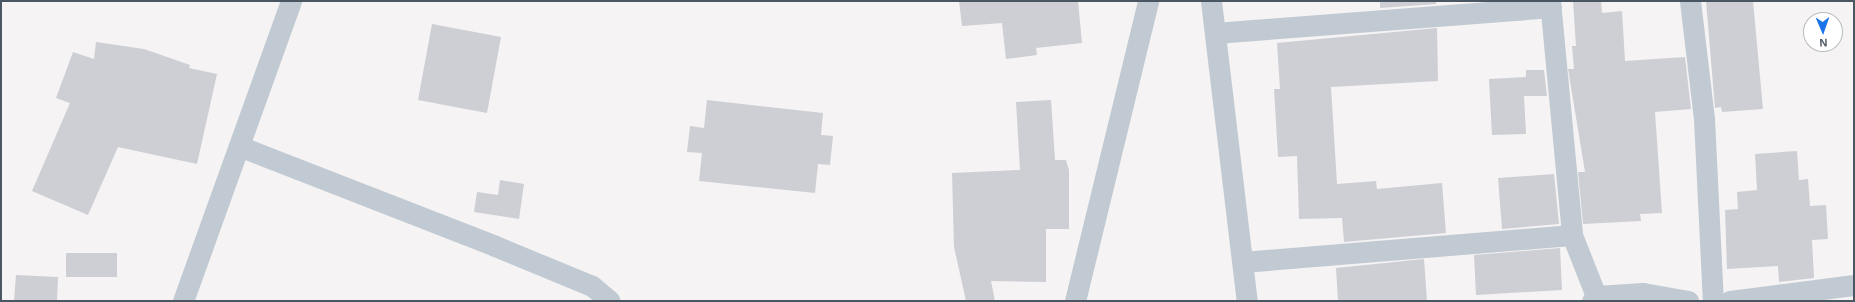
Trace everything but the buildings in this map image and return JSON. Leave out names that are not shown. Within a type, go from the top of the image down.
[{"type":"street","points":[[184,301],[291,1]]},
{"type":"street","points":[[1075,301],[1148,1]]},
{"type":"street","points":[[1211,1],[1247,301]]},
{"type":"street","points":[[1690,1],[1704,119],[1713,301]]},
{"type":"street","points":[[1215,33],[1551,4],[1572,236],[1594,298],[1643,293],[1688,301]]},
{"type":"street","points":[[239,146],[496,246],[592,286],[610,301]]},
{"type":"street","points":[[1243,262],[1572,236]]},
{"type":"street","points":[[1730,301],[1854,285]]}]
